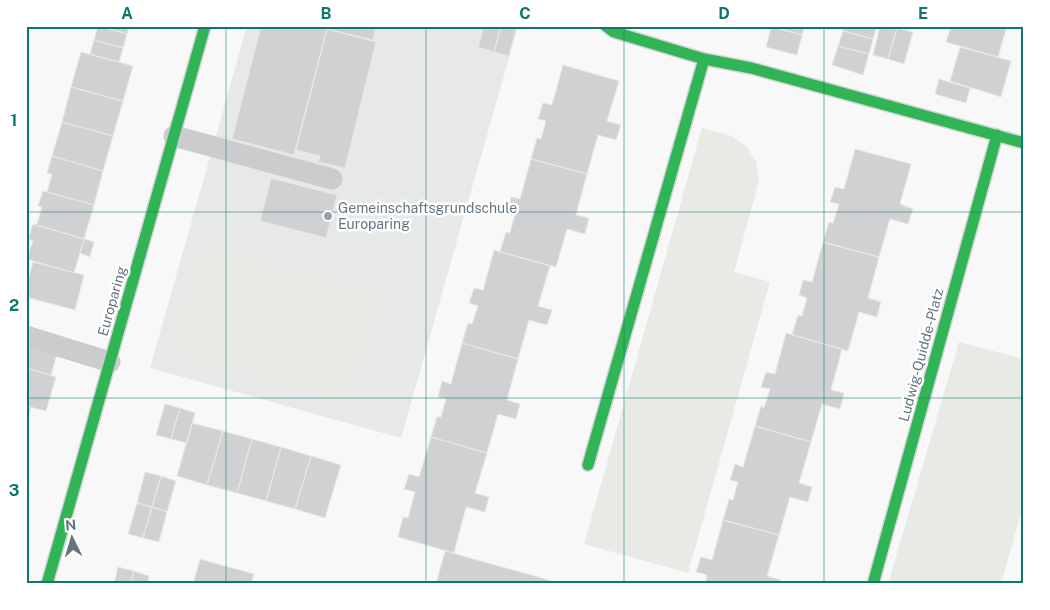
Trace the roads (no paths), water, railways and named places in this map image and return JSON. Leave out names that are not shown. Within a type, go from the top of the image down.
[{"type":"street","name":"Europaring","points":[[47,584],[205,26]]},
{"type":"street","points":[[606,26],[614,32],[704,59],[751,68],[1024,143]]},
{"type":"street","points":[[588,465],[704,59]]},
{"type":"street","name":"Ludwig-Quidde-Platz","points":[[873,584],[998,135]]},
{"type":"lane","points":[[174,136],[332,180]]},
{"type":"lane","points":[[26,336],[110,362]]},
{"type":"place","name":"Gemeinschaftsgrundschule Europaring","points":[[328,216]]}]
